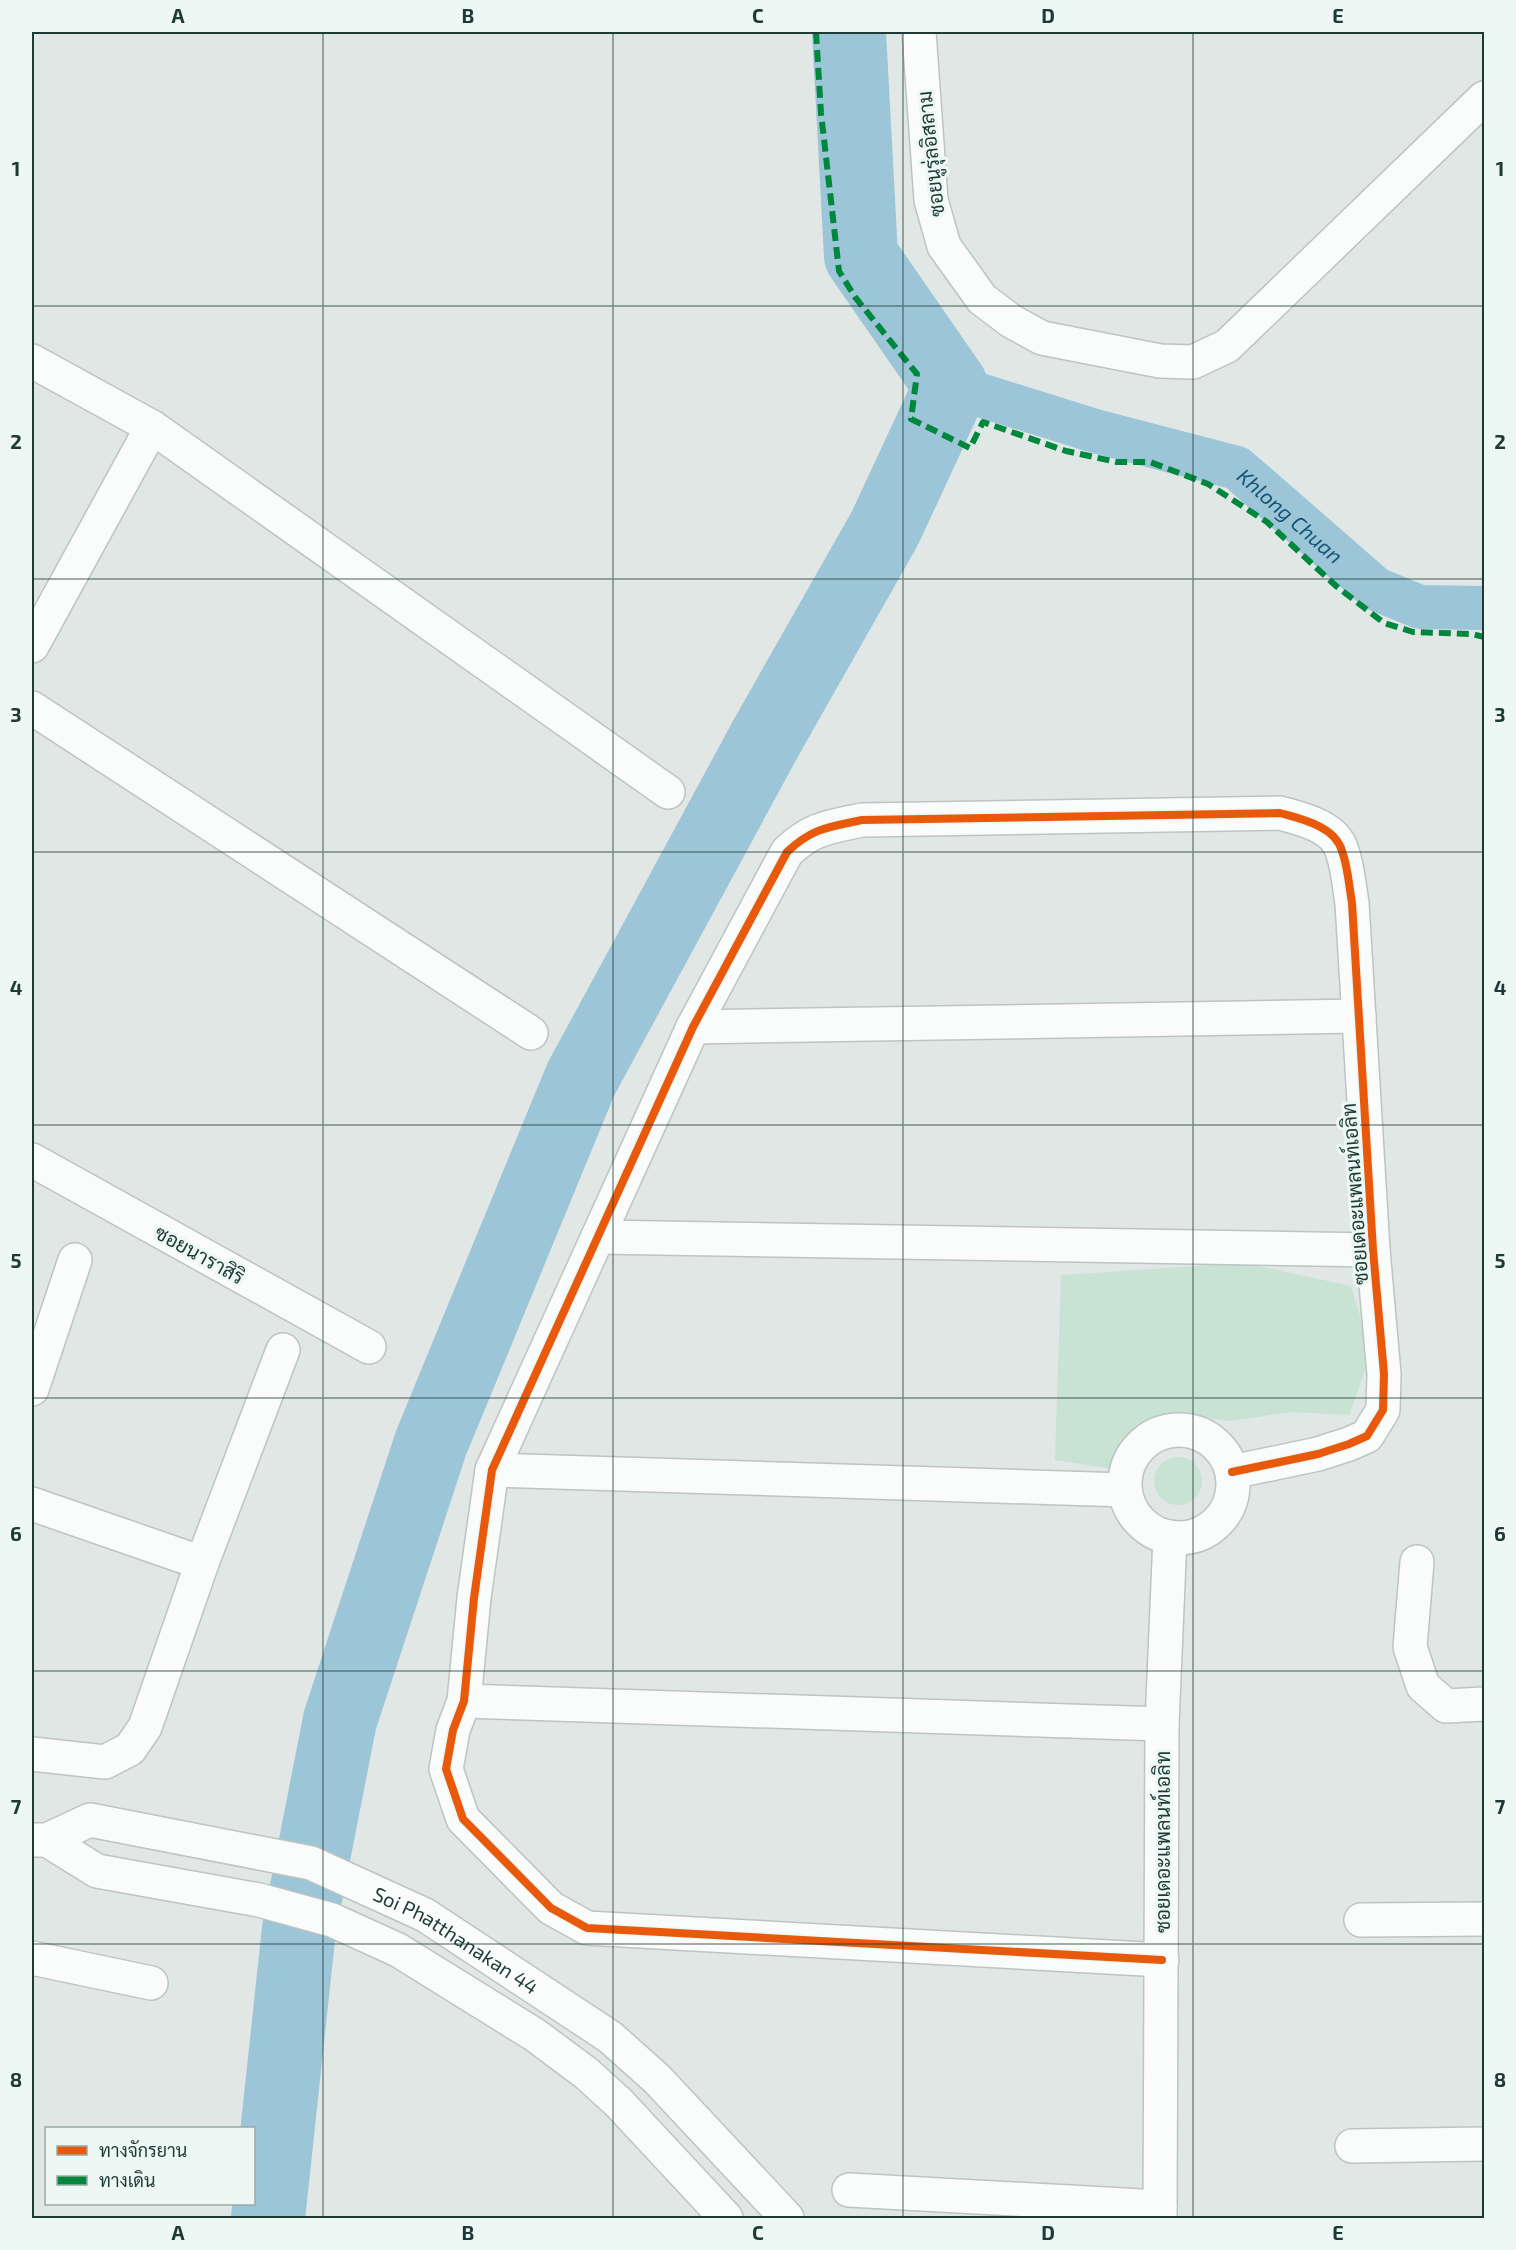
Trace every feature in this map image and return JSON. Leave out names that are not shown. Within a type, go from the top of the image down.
[{"type":"street","name":"ซอยนูรุ่ลอิสลาม","points":[[919,32],[931,200],[944,246],[982,299],[1011,321],[1042,338],[1160,361],[1193,362],[1227,346],[1485,98]]},
{"type":"street","points":[[32,361],[152,427],[668,792]]},
{"type":"street","points":[[32,646],[152,427]]},
{"type":"street","points":[[32,708],[531,1033]]},
{"type":"street","name":"ซอยเดอะแพลนท์เอลิท","points":[[1162,1960],[587,1928],[551,1908],[463,1818],[446,1769],[453,1730],[464,1701],[474,1598],[492,1470],[693,1027],[786,852],[801,839],[822,828],[862,820],[1280,813],[1310,822],[1328,832],[1342,849],[1352,903],[1373,1250],[1384,1374],[1383,1410],[1367,1436],[1349,1444],[1318,1454],[1232,1472]]},
{"type":"street","points":[[693,1027],[1359,1016]]},
{"type":"street","name":"ซอยนาราสิริ","points":[[32,1160],[369,1347]]},
{"type":"street","points":[[598,1237],[1373,1250]]},
{"type":"street","points":[[32,1389],[42,1325],[75,1260]]},
{"type":"street","points":[[32,1754],[105,1762],[130,1749],[145,1727],[202,1563],[283,1350]]},
{"type":"street","points":[[1179,1429],[1198,1432],[1214,1441],[1226,1455],[1232,1472],[1234,1490],[1229,1507],[1218,1522],[1204,1533],[1187,1538],[1170,1537],[1153,1532],[1139,1521],[1130,1506],[1125,1490],[1126,1471],[1133,1454],[1145,1440],[1161,1432],[1179,1429]]},
{"type":"street","points":[[492,1470],[1125,1490]]},
{"type":"street","points":[[32,1504],[202,1563]]},
{"type":"street","name":"ซอยเดอะแพลนท์เอลิท","points":[[1160,2213],[1162,1724],[1170,1537]]},
{"type":"street","points":[[1417,1562],[1410,1647],[1423,1686],[1446,1706],[1485,1704]]},
{"type":"street","points":[[464,1701],[1162,1724]]},
{"type":"street","name":"Soi Phatthanakan 44","points":[[39,1840],[90,1820],[311,1863],[425,1915],[610,2037],[657,2079],[787,2218]]},
{"type":"street","name":"Soi Phatthanakan 44","points":[[39,1840],[97,1871],[259,1900],[332,1920],[398,1950],[535,2034],[586,2073],[619,2103],[726,2218]]},
{"type":"street","points":[[1361,1920],[1485,1919]]},
{"type":"street","points":[[32,1958],[151,1983]]},
{"type":"street","points":[[485,2004],[506,1967]]},
{"type":"street","points":[[1352,2146],[1485,2144]]},
{"type":"street","points":[[849,2190],[1160,2213]]},
{"type":"green space","points":[[1244,1263],[1351,1286],[1371,1353],[1349,1415],[1291,1412],[1231,1421],[1177,1415],[1129,1443],[1113,1469],[1055,1460],[1061,1275]]},
{"type":"green space","points":[[1178,1457],[1195,1464],[1202,1481],[1195,1498],[1178,1505],[1161,1498],[1154,1481],[1161,1464]]},
{"type":"waterway","points":[[268,2218],[299,1929],[340,1720],[431,1443],[581,1079],[767,736],[885,528],[951,386],[861,256],[849,32]]},
{"type":"waterway","name":"Khlong Chuan","points":[[951,386],[1095,431],[1237,468],[1376,589],[1420,607],[1484,608]]},
{"type":"marked path","points":[[816,32],[821,113],[839,271],[855,297],[917,374],[911,419],[970,448],[983,422],[1066,451],[1117,462],[1150,462],[1208,484],[1267,522],[1336,586],[1384,623],[1413,632],[1472,634],[1484,637]]},
{"type":"cycle path","points":[[1162,1960],[587,1928],[551,1908],[463,1819],[446,1769],[453,1730],[464,1701],[474,1598],[492,1470],[693,1027],[787,852],[796,844],[813,833],[862,820],[1280,813],[1316,825],[1332,835],[1338,842],[1346,863],[1352,903],[1373,1250],[1384,1374],[1383,1410],[1367,1436],[1349,1444],[1318,1454],[1232,1472]]}]
